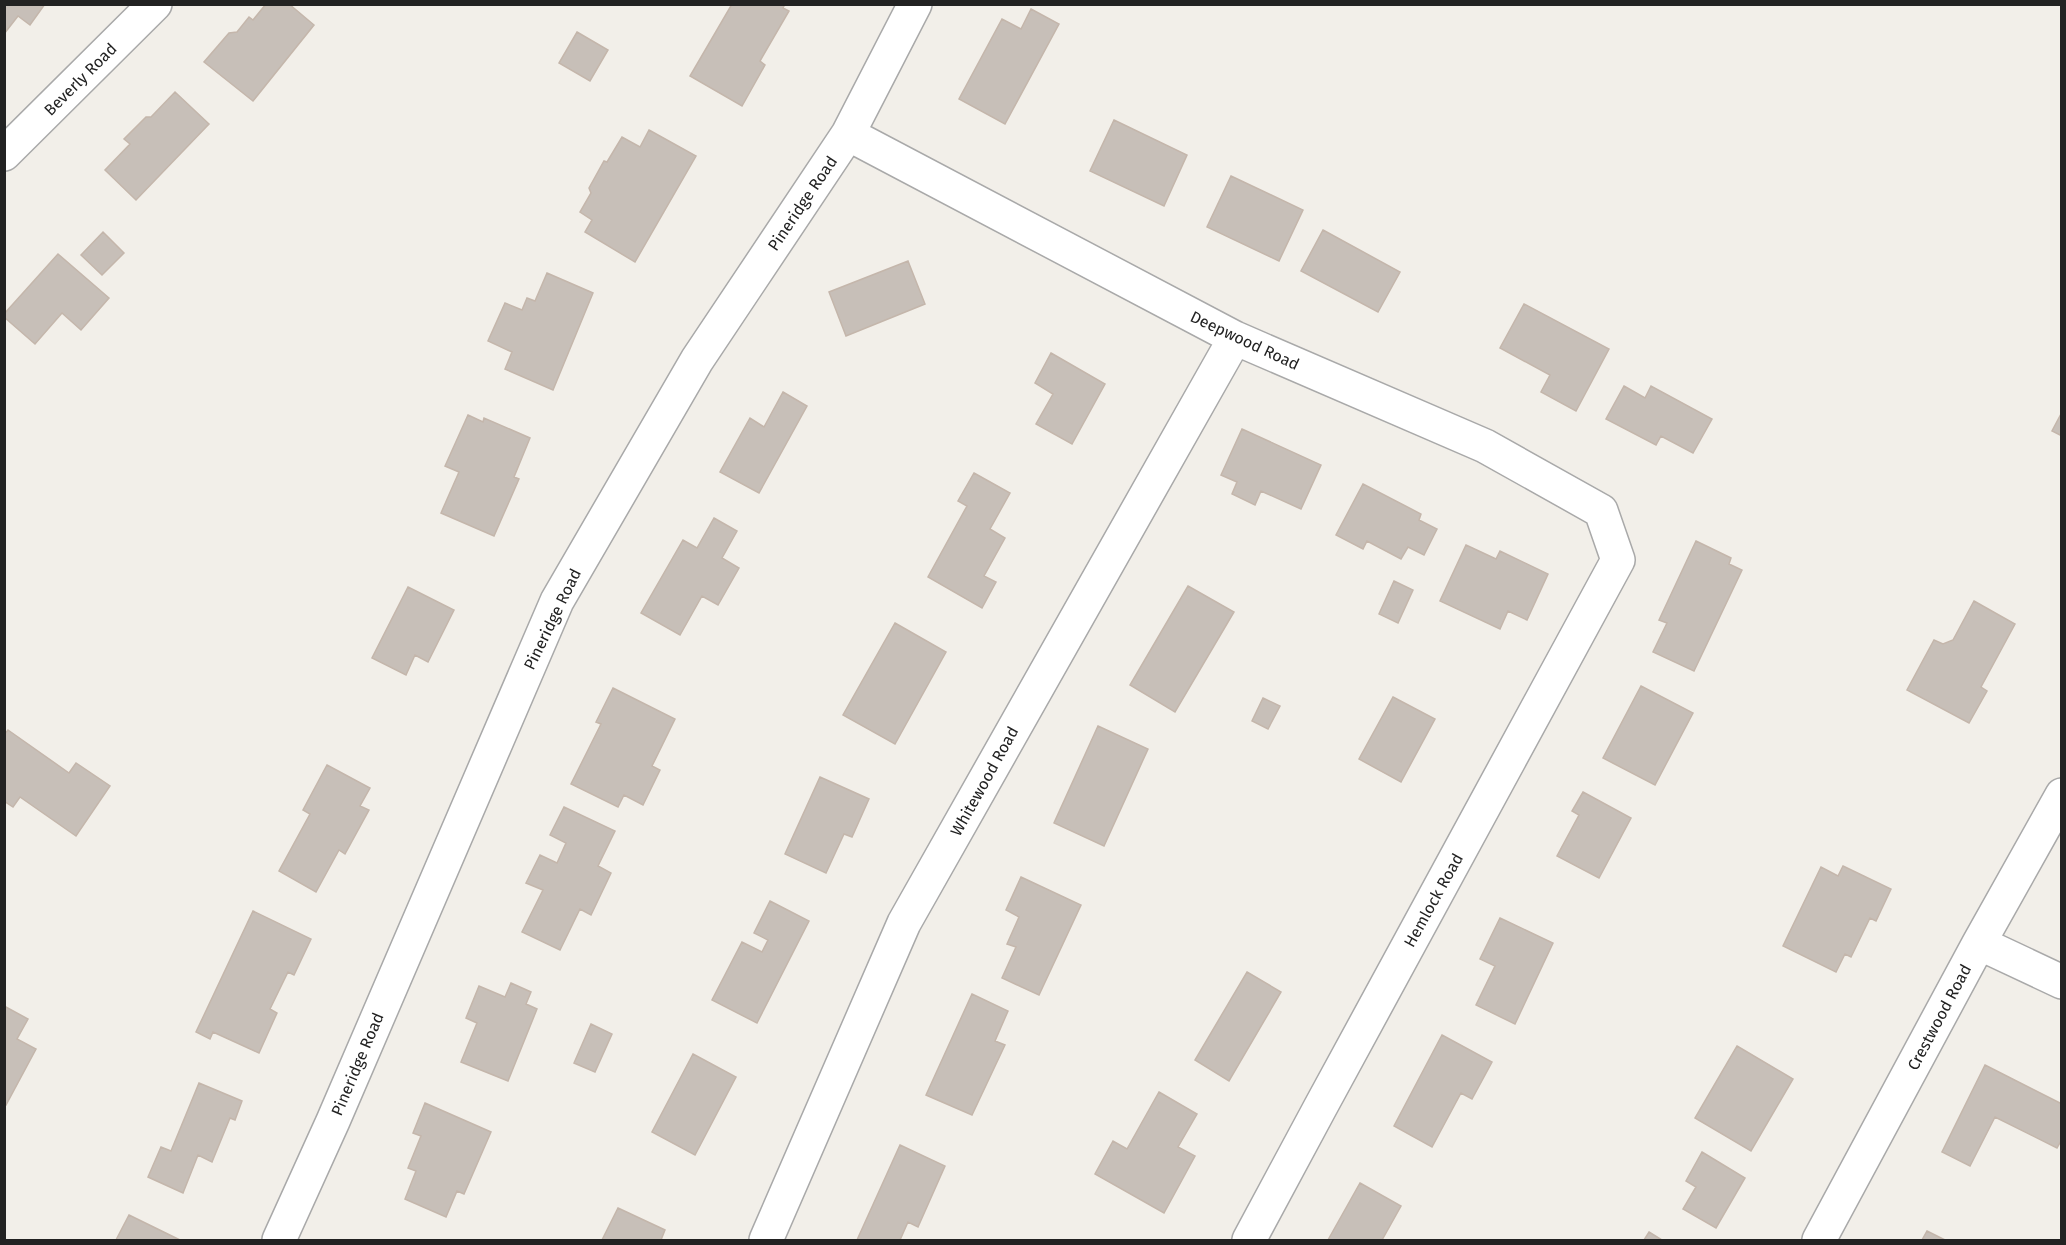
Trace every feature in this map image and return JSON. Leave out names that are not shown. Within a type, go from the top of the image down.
[{"type":"street","name":"Beverly Road","points":[[4,154],[155,4]]},
{"type":"street","name":"Pineridge Road","points":[[279,1240],[333,1121],[557,601],[697,360],[848,134],[915,4]]},
{"type":"street","name":"Deepwood Road","points":[[848,134],[1234,338],[1485,446],[1601,511],[1618,560]]},
{"type":"street","name":"Whitewood Road","points":[[766,1240],[904,923],[1234,338]]},
{"type":"street","name":"Hemlock Road","points":[[1249,1240],[1618,560]]},
{"type":"street","name":"Crestwood Road","points":[[1819,1240],[2061,795]]},
{"type":"street","points":[[1979,943],[2061,982]]},
{"type":"building","points":[[4,4],[45,4],[30,25],[18,16],[4,34]]},
{"type":"building","points":[[266,4],[289,4],[314,25],[253,101],[204,62],[229,33],[237,32],[249,17],[253,20]]},
{"type":"building","points":[[732,4],[785,4],[783,8],[789,11],[760,61],[765,65],[742,106],[690,76]]},
{"type":"building","points":[[1031,9],[1059,24],[1005,124],[959,99],[1002,19],[1021,29]]},
{"type":"building","points":[[577,32],[608,50],[590,81],[559,63]]},
{"type":"building","points":[[175,92],[209,124],[136,200],[105,170],[130,144],[124,139],[146,117],[151,117]]},
{"type":"building","points":[[1114,120],[1187,155],[1164,206],[1090,171]]},
{"type":"building","points":[[649,130],[696,156],[635,262],[585,232],[592,220],[580,212],[591,193],[589,188],[604,161],[607,162],[622,137],[640,147]]},
{"type":"building","points":[[1231,176],[1303,210],[1279,261],[1207,227]]},
{"type":"building","points":[[1323,230],[1400,272],[1378,312],[1301,271]]},
{"type":"building","points":[[103,232],[124,253],[102,275],[81,255]]},
{"type":"building","points":[[58,254],[109,298],[81,330],[62,313],[35,344],[4,317],[4,314]]},
{"type":"building","points":[[908,261],[925,304],[846,336],[829,292]]},
{"type":"building","points":[[547,273],[593,293],[553,390],[505,369],[512,352],[488,341],[505,303],[522,310],[527,298],[535,301]]},
{"type":"building","points":[[1524,304],[1609,349],[1576,411],[1541,392],[1550,375],[1500,348]]},
{"type":"building","points":[[1051,353],[1105,384],[1072,444],[1036,424],[1053,394],[1035,383]]},
{"type":"building","points":[[1624,386],[1645,398],[1651,386],[1712,419],[1693,453],[1661,436],[1656,445],[1606,419]]},
{"type":"building","points":[[783,392],[807,406],[759,493],[720,472],[750,418],[764,427]]},
{"type":"building","points":[[2062,412],[2062,436],[2052,431]]},
{"type":"building","points":[[468,415],[483,422],[484,418],[530,438],[514,477],[519,479],[494,536],[441,513],[459,472],[445,466]]},
{"type":"building","points":[[1242,429],[1321,465],[1301,509],[1261,491],[1255,505],[1232,494],[1237,482],[1221,475]]},
{"type":"building","points":[[974,473],[1010,493],[990,529],[1005,538],[984,576],[996,582],[982,608],[928,577],[967,506],[958,501]]},
{"type":"building","points":[[1363,484],[1421,514],[1419,520],[1437,529],[1424,555],[1408,547],[1401,559],[1367,541],[1363,549],[1336,535]]},
{"type":"building","points":[[714,518],[737,531],[722,558],[739,568],[718,605],[702,596],[680,635],[641,613],[683,540],[697,548]]},
{"type":"building","points":[[1696,541],[1731,558],[1729,564],[1742,570],[1694,671],[1653,652],[1667,623],[1659,620]]},
{"type":"building","points":[[1466,545],[1496,559],[1500,551],[1548,574],[1527,620],[1508,611],[1500,629],[1440,601]]},
{"type":"building","points":[[1394,581],[1413,590],[1398,623],[1379,614]]},
{"type":"building","points":[[1188,586],[1234,612],[1175,712],[1130,685]]},
{"type":"building","points":[[408,587],[454,610],[428,662],[415,655],[406,675],[372,658]]},
{"type":"building","points":[[1974,601],[2015,624],[1981,687],[1987,691],[1969,723],[1907,690],[1934,640],[1943,644],[1953,640]]},
{"type":"building","points":[[895,623],[946,652],[895,744],[843,715]]},
{"type":"building","points":[[1641,686],[1693,713],[1655,785],[1603,758]]},
{"type":"building","points":[[613,688],[675,719],[652,766],[660,770],[643,805],[624,795],[618,807],[571,784],[601,724],[596,722]]},
{"type":"building","points":[[1393,697],[1435,719],[1401,782],[1359,759]]},
{"type":"building","points":[[1263,698],[1280,706],[1268,729],[1252,721]]},
{"type":"building","points":[[1098,726],[1148,749],[1104,846],[1054,823]]},
{"type":"building","points":[[8,730],[69,773],[76,763],[110,786],[76,836],[20,797],[13,807],[4,801],[4,735]]},
{"type":"building","points":[[327,765],[370,788],[360,806],[369,810],[345,854],[339,850],[316,892],[279,871],[310,814],[303,810]]},
{"type":"building","points":[[820,777],[869,799],[852,837],[844,834],[826,873],[785,854]]},
{"type":"building","points":[[1583,792],[1631,818],[1599,878],[1557,856],[1579,815],[1572,811]]},
{"type":"building","points":[[564,807],[615,831],[598,866],[611,873],[591,915],[580,909],[560,950],[522,932],[543,890],[526,883],[540,855],[557,863],[566,843],[550,835]]},
{"type":"building","points":[[1843,866],[1891,889],[1876,921],[1870,918],[1851,957],[1845,954],[1836,972],[1783,946],[1821,867],[1838,876]]},
{"type":"building","points":[[1021,877],[1081,905],[1039,995],[1002,978],[1016,947],[1007,944],[1019,917],[1006,910]]},
{"type":"building","points":[[770,901],[809,921],[757,1023],[712,1000],[742,942],[762,952],[768,940],[754,933]]},
{"type":"building","points":[[253,911],[311,939],[294,975],[288,972],[270,1009],[277,1013],[259,1053],[213,1032],[210,1039],[196,1032]]},
{"type":"building","points":[[1500,918],[1553,943],[1515,1024],[1476,1005],[1495,966],[1480,959]]},
{"type":"building","points":[[1247,972],[1281,992],[1229,1081],[1195,1060]]},
{"type":"building","points":[[511,983],[531,992],[526,1004],[537,1009],[508,1081],[461,1062],[477,1023],[466,1018],[479,986],[505,997]]},
{"type":"building","points":[[972,994],[1008,1011],[995,1041],[1005,1045],[972,1115],[926,1095]]},
{"type":"building","points":[[4,1006],[28,1019],[17,1039],[36,1049],[6,1105],[4,1104]]},
{"type":"building","points":[[591,1024],[612,1034],[595,1072],[574,1063]]},
{"type":"building","points":[[1442,1035],[1492,1062],[1472,1099],[1461,1093],[1432,1147],[1394,1126]]},
{"type":"building","points":[[1737,1046],[1793,1079],[1751,1151],[1695,1118]]},
{"type":"building","points":[[693,1054],[736,1077],[695,1155],[652,1132]]},
{"type":"building","points":[[1985,1065],[2062,1104],[2062,1139],[2057,1148],[1995,1117],[1970,1166],[1942,1152]]},
{"type":"building","points":[[199,1083],[242,1101],[235,1120],[230,1118],[212,1162],[198,1155],[183,1193],[148,1177],[161,1147],[171,1151]]},
{"type":"building","points":[[1159,1092],[1197,1114],[1178,1147],[1195,1156],[1164,1213],[1095,1174],[1113,1141],[1127,1149]]},
{"type":"building","points":[[425,1103],[491,1132],[464,1194],[457,1191],[446,1217],[405,1199],[416,1171],[408,1168],[421,1136],[413,1133]]},
{"type":"building","points":[[900,1145],[945,1166],[918,1227],[908,1222],[900,1240],[857,1240]]},
{"type":"building","points":[[1702,1152],[1745,1178],[1716,1228],[1683,1209],[1696,1187],[1686,1181]]},
{"type":"building","points":[[1360,1183],[1401,1206],[1382,1240],[1328,1240]]},
{"type":"building","points":[[618,1208],[665,1230],[661,1240],[602,1240]]},
{"type":"building","points":[[129,1215],[180,1240],[116,1240]]},
{"type":"building","points":[[1927,1231],[1945,1240],[1922,1240]]},
{"type":"building","points":[[1649,1232],[1662,1240],[1644,1240]]}]
